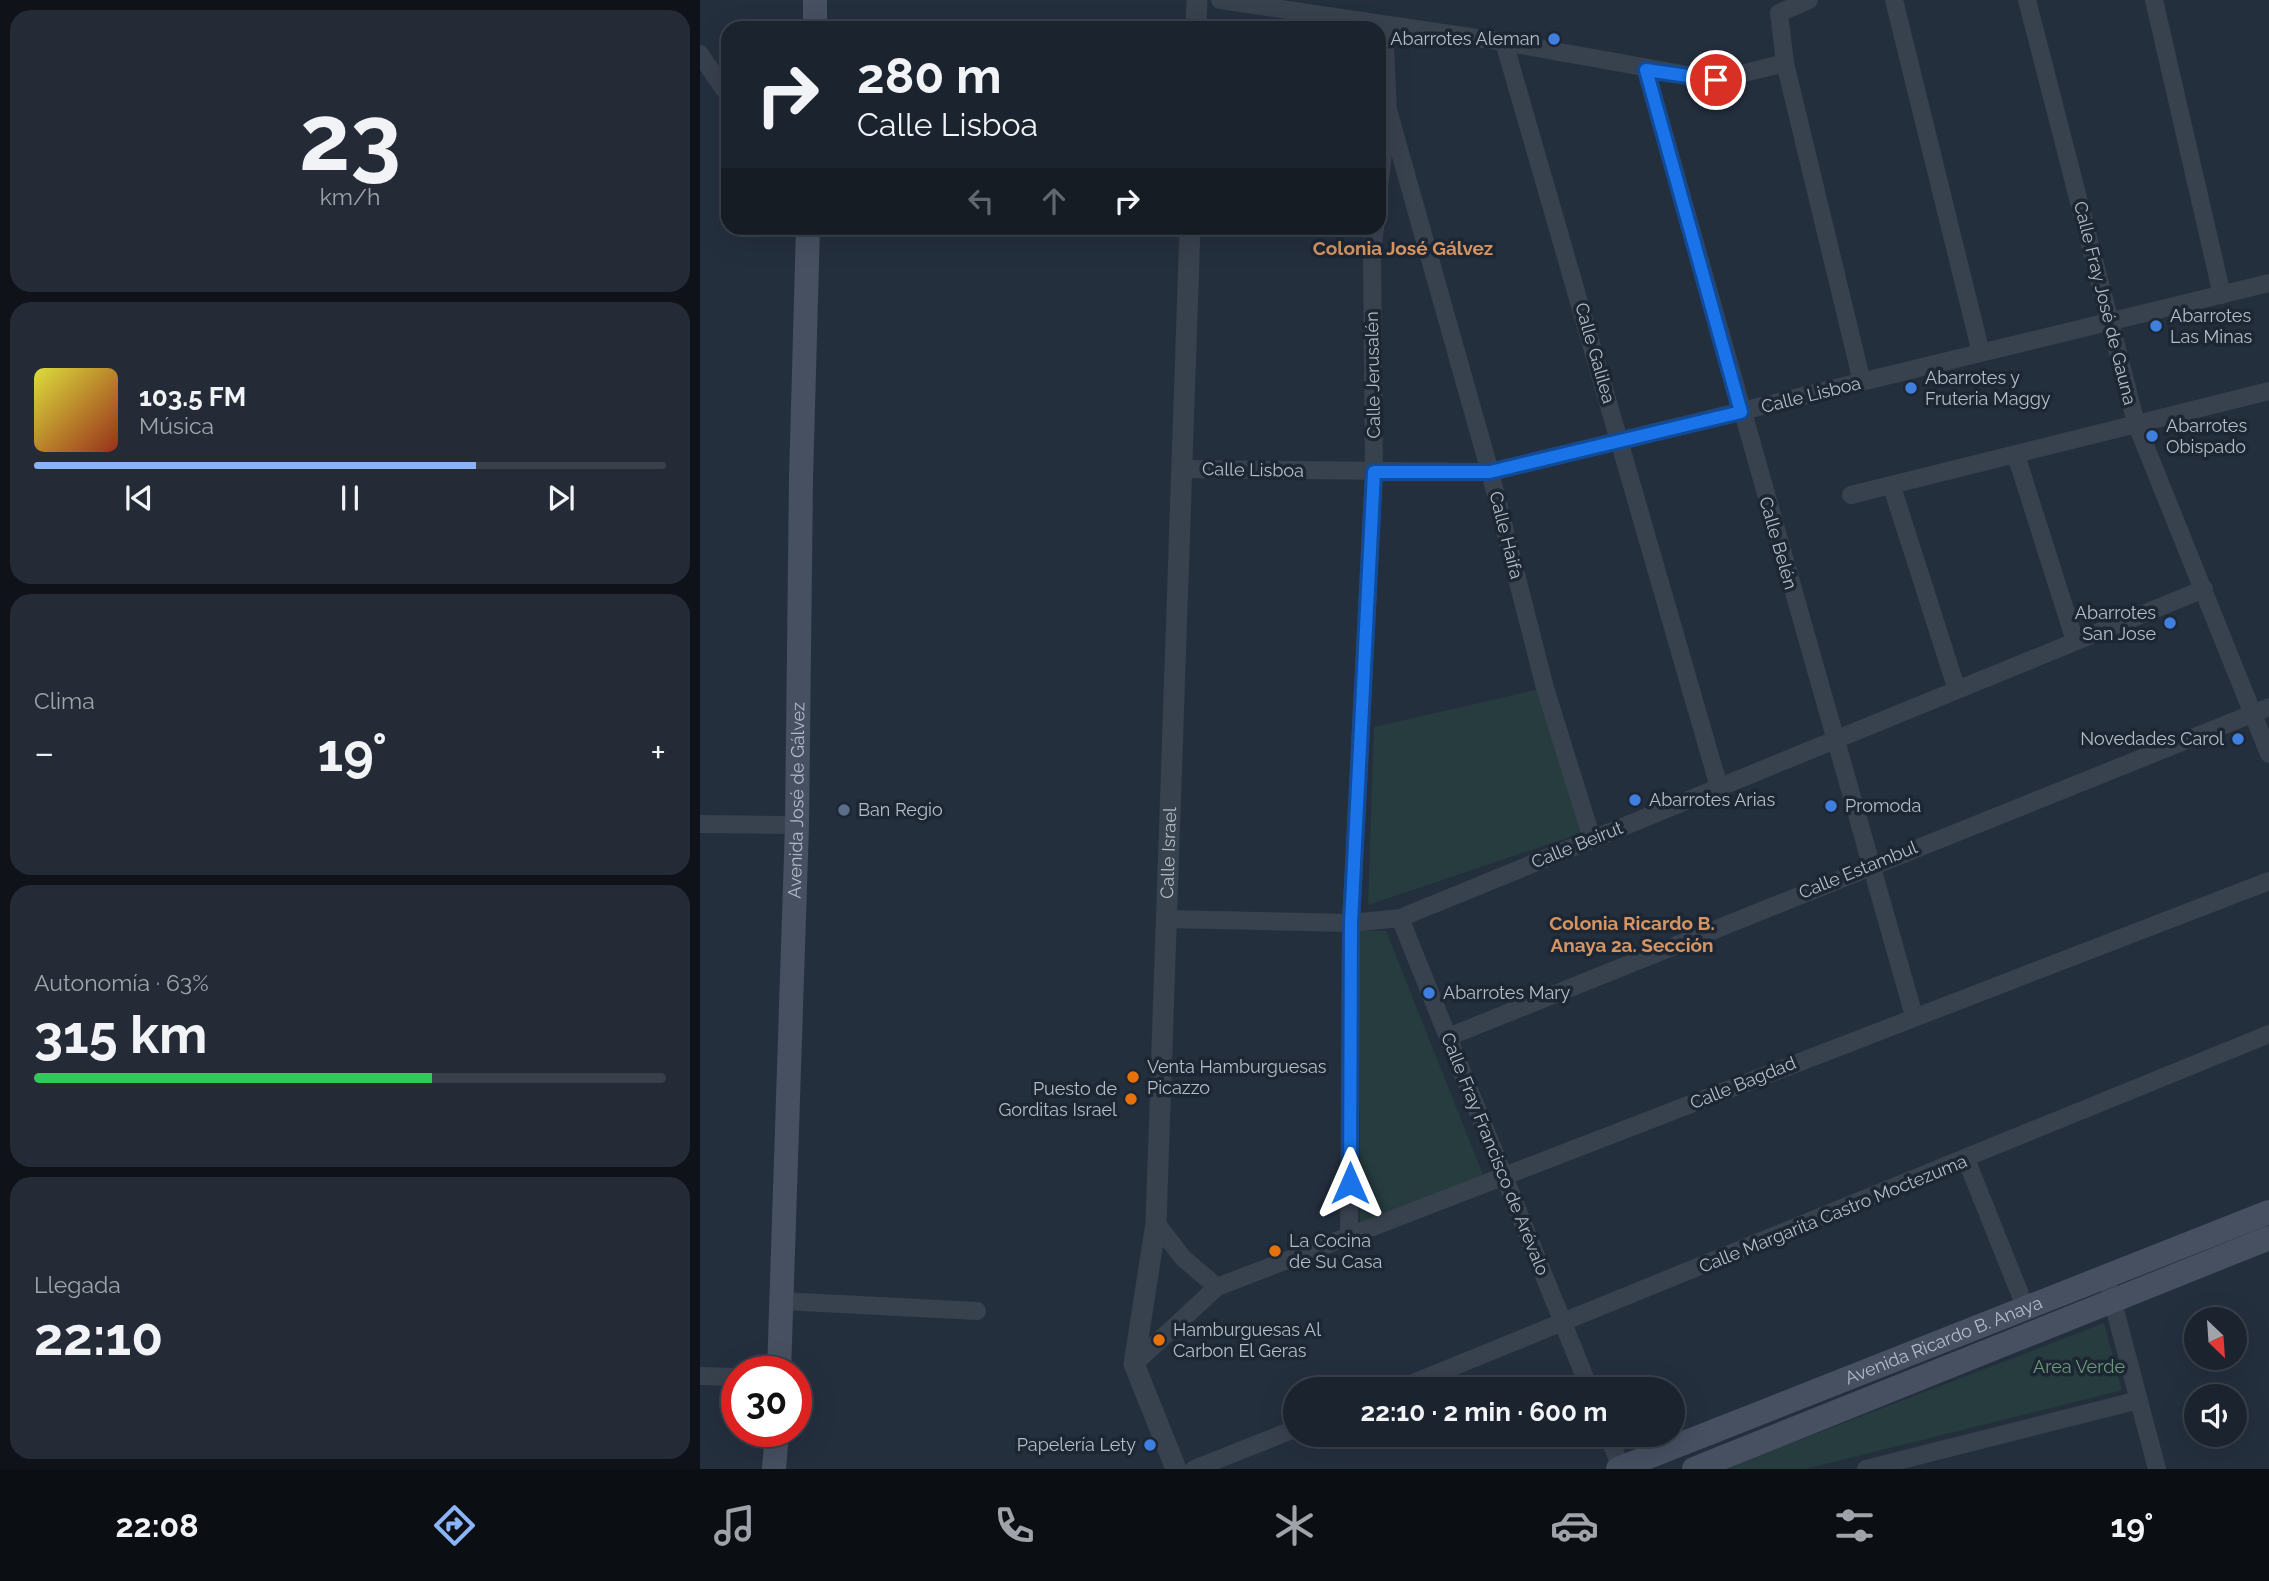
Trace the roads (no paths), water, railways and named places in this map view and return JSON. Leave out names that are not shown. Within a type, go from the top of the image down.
[{"type":"main road","points":[[815,0],[815,21]]},
{"type":"main road","name":"Avenida José de Gálvez","points":[[780,1356],[797,825],[801,478],[808,235]]},
{"type":"main road","name":"Avenida Ricardo B. Anaya","points":[[1619,1468],[2106,1277],[2264,1227]]},
{"type":"main road","name":"Avenida Ricardo B. Anaya","points":[[1694,1469],[2113,1302],[2264,1227]]},
{"type":"main road","points":[[776,1467],[777,1447]]},
{"type":"street","points":[[1196,21],[1197,0]]},
{"type":"street","points":[[1220,0],[1358,21]]},
{"type":"street","points":[[1809,0],[1779,13],[1785,63],[1862,382]]},
{"type":"street","points":[[1895,0],[1981,353]]},
{"type":"street","name":"Calle Fray José de Gauna","points":[[2027,0],[2136,423],[2204,589],[2261,710],[2269,754]]},
{"type":"street","points":[[2154,0],[2222,295]]},
{"type":"street","points":[[1386,25],[1504,42],[1646,70],[1716,80],[1785,63]]},
{"type":"street","name":"Calle Galilea","points":[[1504,42],[1621,441],[1718,787]]},
{"type":"street","points":[[700,54],[721,82]]},
{"type":"street","points":[[1386,68],[1386,127]]},
{"type":"street","name":"Calle Belén","points":[[1646,70],[1914,1016]]},
{"type":"street","name":"Calle Haifa","points":[[1388,110],[1490,472],[1545,688],[1592,839]]},
{"type":"street","name":"Calle Israel","points":[[1134,1364],[1156,1223],[1189,235]]},
{"type":"street","name":"Calle Jerusalén","points":[[1349,1235],[1351,923],[1374,472],[1372,254],[1374,235]]},
{"type":"street","name":"Calle Lisboa","points":[[1181,469],[1490,472],[2269,283]]},
{"type":"street","points":[[1851,495],[1892,487],[2269,391]]},
{"type":"street","points":[[2016,455],[2075,641]]},
{"type":"street","points":[[1892,487],[1957,690]]},
{"type":"street","name":"Calle Beirut","points":[[1166,919],[1351,923],[1400,918],[2204,589]]},
{"type":"street","name":"Calle Estambul","points":[[1448,1037],[1870,864],[2261,710]]},
{"type":"street","points":[[700,824],[797,825]]},
{"type":"street","name":"Calle Bagdad","points":[[1134,1364],[1217,1287],[2269,881]]},
{"type":"street","name":"Calle Fray Francisco de Arévalo","points":[[1400,918],[1585,1377]]},
{"type":"street","name":"Calle Margarita Castro Moctezuma","points":[[1429,1377],[1966,1160],[2269,1034]]},
{"type":"street","points":[[1966,1160],[2026,1309]]},
{"type":"street","points":[[1156,1223],[1183,1258],[1217,1287]]},
{"type":"street","points":[[2106,1277],[2157,1469]]},
{"type":"street","points":[[782,1301],[977,1311]]},
{"type":"street","points":[[1134,1364],[1176,1469]]},
{"type":"street","points":[[700,1376],[721,1377]]},
{"type":"street","points":[[1866,1469],[2139,1400]]},
{"type":"street","points":[[1194,1469],[1283,1434]]},
{"type":"street","points":[[1612,1447],[1619,1468]]},
{"type":"place","name":"Abarrotes Aleman","points":[[1554,39]]},
{"type":"place","name":"Abarrotes Las Minas","points":[[2156,326]]},
{"type":"place","name":"Abarrotes y Fruteria Maggy","points":[[1911,388]]},
{"type":"place","name":"Abarrotes Obispado","points":[[2152,436]]},
{"type":"place","name":"Abarrotes San Jose","points":[[2170,623]]},
{"type":"place","name":"Novedades Carol","points":[[2238,739]]},
{"type":"place","name":"Abarrotes Arias","points":[[1635,800]]},
{"type":"place","name":"Promoda","points":[[1831,806]]},
{"type":"place","name":"Ban Regio","points":[[844,810]]},
{"type":"place","name":"Abarrotes Mary","points":[[1429,993]]},
{"type":"place","name":"Venta Hamburguesas Picazzo","points":[[1133,1077]]},
{"type":"place","name":"Puesto de Gorditas Israel","points":[[1131,1099]]},
{"type":"place","name":"La Cocina de Su Casa","points":[[1275,1251]]},
{"type":"place","name":"Hamburguesas Al Carbon El Geras","points":[[1159,1340]]},
{"type":"place","name":"Papelería Lety","points":[[1150,1445]]},
{"type":"district","name":"Colonia José Gálvez","points":[[1403,248]]},
{"type":"district","name":"Colonia Ricardo B. Anaya 2a. Sección","points":[[1632,934]]},
{"type":"park label","name":"Area Verde","points":[[2079,1367]]}]
